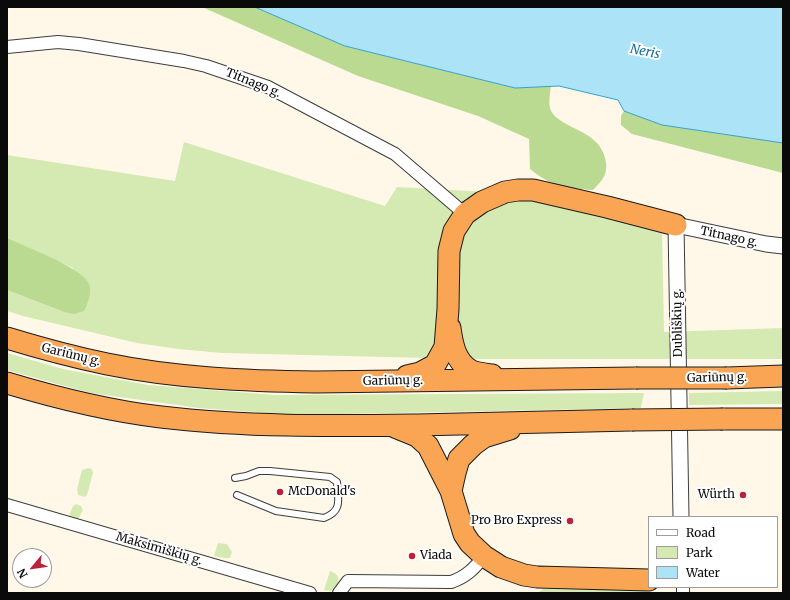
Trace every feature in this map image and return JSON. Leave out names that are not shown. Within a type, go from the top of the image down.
[{"type":"highway","points":[[387,382],[428,369],[438,361],[445,347],[448,309],[449,252],[454,231],[465,214],[482,202],[505,192],[533,190],[676,225]]},
{"type":"highway","points":[[448,309],[454,348],[460,362],[471,370],[510,379]]},
{"type":"highway","name":"Gariūnų g.","points":[[7,338],[54,352],[154,372],[268,382],[387,382],[783,376]]},
{"type":"highway","points":[[7,383],[42,394],[103,408],[160,417],[240,423],[390,425],[783,418]]},
{"type":"highway","points":[[451,491],[459,459],[473,445],[484,437],[527,423]]},
{"type":"highway","points":[[390,425],[417,436],[428,446],[451,491],[464,534],[470,543],[484,556],[501,567],[524,575],[553,578],[648,580]]},
{"type":"street","name":"Titnago g.","points":[[7,47],[58,42],[86,45],[206,66],[268,87],[395,154],[465,214]]},
{"type":"street","name":"Titnago g.","points":[[676,225],[766,244],[783,246]]},
{"type":"street","name":"Dubliškių g.","points":[[676,225],[681,516]]},
{"type":"street","name":"Maksimiškių g.","points":[[7,505],[310,593]]},
{"type":"street","points":[[339,593],[348,580],[451,582],[466,575],[477,566],[484,556]]},
{"type":"lane","points":[[235,478],[259,471],[330,477],[337,482],[338,505],[337,511],[324,518],[276,511],[237,495]]},
{"type":"green space","points":[[202,7],[255,7],[345,46],[515,88],[551,86],[549,102],[551,111],[563,122],[595,141],[605,158],[606,172],[600,183],[593,190],[560,186],[552,183],[545,180],[530,169],[529,139],[478,116],[358,76]]},
{"type":"green space","points":[[624,111],[662,125],[783,143],[783,173],[632,134],[621,125],[621,116]]},
{"type":"green space","points":[[184,142],[385,206],[397,187],[525,194],[662,230],[664,332],[783,328],[783,359],[468,359],[222,353],[137,343],[7,311],[7,290],[64,312],[73,268],[7,238],[7,155],[175,181]]},
{"type":"green space","points":[[7,238],[63,263],[82,276],[88,282],[90,289],[88,301],[84,311],[74,314],[64,312],[7,290]]},
{"type":"green space","points":[[7,353],[63,369],[148,385],[275,395],[644,393],[641,408],[295,415],[199,408],[90,393],[7,370]]},
{"type":"green space","points":[[783,391],[783,404],[689,405],[689,393]]},
{"type":"green space","points":[[88,468],[92,469],[93,473],[87,495],[85,497],[78,495],[77,489],[82,470]]},
{"type":"green space","points":[[76,504],[81,506],[83,510],[78,519],[69,516],[73,506]]},
{"type":"green space","points":[[218,543],[227,544],[232,552],[230,558],[214,556]]},
{"type":"green space","points":[[330,571],[338,577],[337,588],[331,591],[324,590]]},
{"type":"green space","points":[[543,589],[644,590],[650,593],[537,593]]},
{"type":"water","name":"Neris","points":[[255,7],[783,7],[783,143],[662,125],[624,111],[618,100],[559,86],[515,88],[345,46]]},
{"type":"place","name":"McDonald's","points":[[280,492]]},
{"type":"place","name":"Würth","points":[[743,495]]},
{"type":"place","name":"Pro Bro Express","points":[[570,521]]},
{"type":"place","name":"Viada","points":[[412,556]]}]
